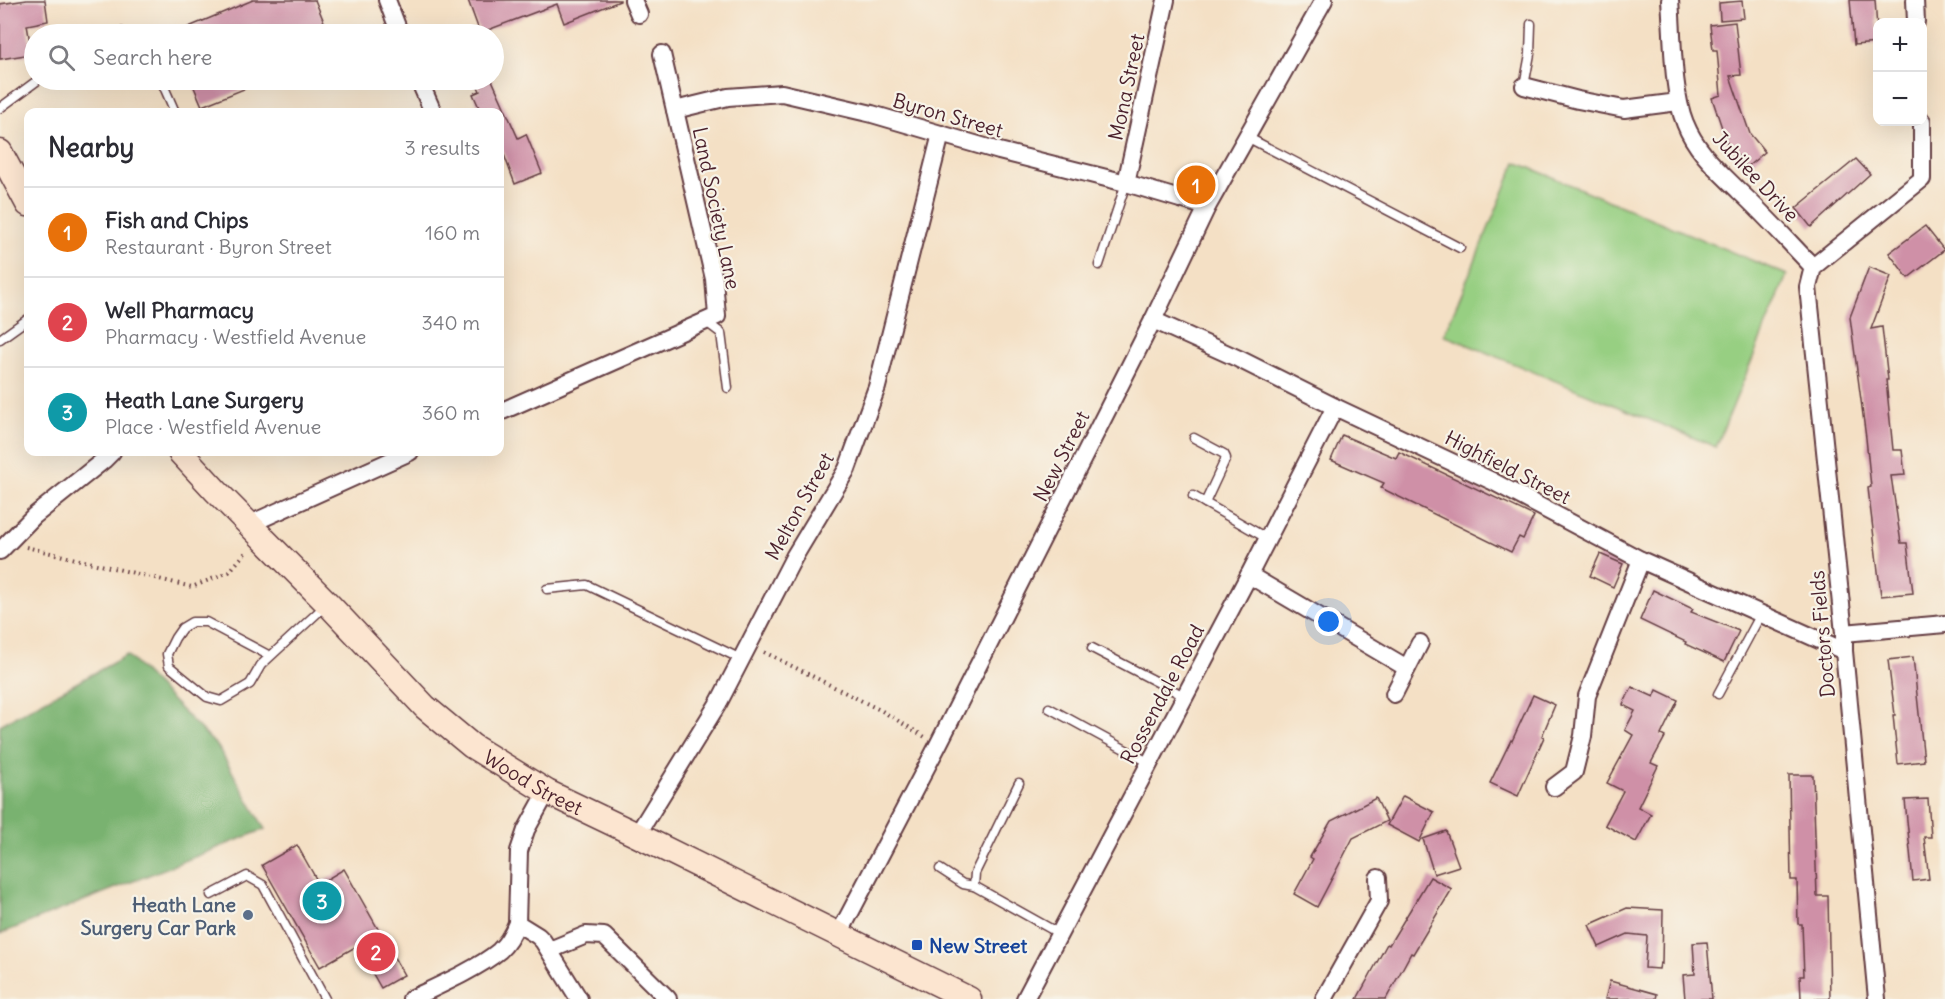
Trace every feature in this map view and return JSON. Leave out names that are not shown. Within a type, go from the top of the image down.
[{"type":"street","points":[[387,0],[396,24]]},
{"type":"street","name":"Mona Street","points":[[1126,183],[1166,0]]},
{"type":"street","name":"New Street","points":[[839,934],[938,745],[1153,321],[1207,207],[1324,0]]},
{"type":"street","name":"Jubilee Drive","points":[[1670,0],[1678,102],[1697,146],[1715,169],[1739,190],[1813,267]]},
{"type":"street","points":[[1914,0],[1916,18]]},
{"type":"street","name":"Land Society Lane","points":[[662,54],[714,279],[717,316],[705,321]]},
{"type":"street","points":[[1524,86],[1624,109],[1678,102]]},
{"type":"street","points":[[423,90],[431,108]]},
{"type":"street","name":"Byron Street","points":[[675,111],[728,97],[782,93],[872,114],[1207,207]]},
{"type":"street","points":[[1813,267],[1922,179],[1923,126]]},
{"type":"street","name":"Melton Street","points":[[637,835],[719,702],[794,557],[847,469],[877,387],[940,134]]},
{"type":"street","points":[[0,153],[24,197]]},
{"type":"street","name":"Doctors Fields","points":[[1813,267],[1808,287],[1844,633],[1877,999]]},
{"type":"street","points":[[504,410],[705,321]]},
{"type":"street","name":"Highfield Street","points":[[1153,321],[1239,359],[1492,481],[1641,560],[1844,651]]},
{"type":"street","name":"Rossendale Road","points":[[1025,999],[1250,575],[1335,407]]},
{"type":"street","points":[[4,547],[34,516],[108,456]]},
{"type":"street","name":"Wood Street","points":[[184,456],[425,707],[472,746],[547,792],[969,999]]},
{"type":"street","points":[[255,530],[397,456]]},
{"type":"street","points":[[1554,787],[1574,772],[1583,736],[1587,696],[1641,560]]},
{"type":"street","points":[[1250,575],[1407,668]]},
{"type":"street","points":[[1844,633],[1945,624]]},
{"type":"street","points":[[1394,693],[1420,643]]},
{"type":"street","points":[[411,999],[494,955],[509,939],[517,922],[519,851],[526,830],[547,792]]},
{"type":"street","points":[[1324,999],[1379,901],[1378,878]]},
{"type":"street","points":[[517,922],[538,936],[550,950],[579,999]]},
{"type":"street","points":[[550,950],[586,935],[604,936],[668,999]]},
{"type":"lane","points":[[1524,86],[1530,54],[1531,24]]},
{"type":"lane","points":[[0,108],[24,90]]},
{"type":"lane","points":[[165,90],[173,108]]},
{"type":"lane","points":[[1247,137],[1460,248]]},
{"type":"lane","points":[[1100,265],[1126,183]]},
{"type":"lane","points":[[705,321],[720,333],[729,388]]},
{"type":"lane","points":[[0,339],[24,322]]},
{"type":"lane","points":[[1194,438],[1224,454],[1226,458],[1205,503]]},
{"type":"lane","points":[[1193,496],[1268,539]]},
{"type":"lane","points":[[547,589],[588,585],[745,652]]},
{"type":"lane","points":[[270,656],[206,622],[192,622],[182,628],[167,654],[169,666],[207,697],[221,701],[250,684],[261,665],[327,604]]},
{"type":"lane","points":[[1718,694],[1761,614]]},
{"type":"lane","points":[[1092,648],[1185,696]]},
{"type":"lane","points":[[1049,708],[1150,763]]},
{"type":"lane","points":[[974,886],[975,873],[1019,783]]},
{"type":"lane","points":[[940,869],[963,884],[974,886],[1060,934]]},
{"type":"lane","points":[[211,895],[247,876],[263,885],[325,999]]},
{"type":"path","points":[[4,547],[192,587],[229,572],[255,530]]},
{"type":"path","points":[[745,652],[882,711],[938,745]]},
{"type":"green space","points":[[1516,162],[1787,275],[1716,447],[1444,335]]},
{"type":"green space","points":[[127,655],[218,747],[265,829],[0,934],[0,725]]},
{"type":"building","points":[[45,0],[48,21],[24,24],[24,55],[0,59],[0,4]]},
{"type":"building","points":[[253,0],[315,0],[325,24],[196,24]]},
{"type":"building","points":[[468,0],[620,0],[564,23],[557,4],[504,24],[477,24]]},
{"type":"building","points":[[1850,0],[1875,0],[1876,18],[1873,18],[1873,43],[1854,45]]},
{"type":"building","points":[[1742,1],[1744,18],[1720,20],[1719,3]]},
{"type":"building","points":[[1735,22],[1741,75],[1730,76],[1750,134],[1765,152],[1747,167],[1727,143],[1712,98],[1721,95],[1717,50],[1713,50],[1710,25]]},
{"type":"building","points":[[195,90],[241,90],[202,106]]},
{"type":"building","points":[[496,90],[518,138],[526,134],[542,173],[515,184],[504,155],[504,108],[479,108],[473,94]]},
{"type":"building","points":[[1856,159],[1870,174],[1811,227],[1796,208]]},
{"type":"building","points":[[1925,226],[1944,250],[1908,278],[1889,253]]},
{"type":"building","points":[[1869,267],[1891,276],[1871,329],[1882,327],[1893,450],[1902,450],[1905,475],[1891,476],[1901,543],[1907,543],[1913,593],[1881,596],[1868,488],[1871,487],[1866,438],[1850,317]]},
{"type":"building","points":[[1342,435],[1396,458],[1399,452],[1534,516],[1523,539],[1519,537],[1511,552],[1381,488],[1384,483],[1331,460]]},
{"type":"building","points":[[1600,554],[1623,564],[1613,587],[1590,576]]},
{"type":"building","points":[[1653,590],[1693,609],[1691,612],[1739,631],[1724,662],[1640,620]]},
{"type":"building","points":[[1913,657],[1924,761],[1898,764],[1888,660]]},
{"type":"building","points":[[1632,687],[1654,697],[1657,690],[1678,700],[1661,735],[1665,737],[1651,763],[1658,766],[1638,807],[1651,814],[1636,842],[1605,825],[1623,791],[1607,783],[1633,735],[1625,730],[1635,711],[1623,705]]},
{"type":"building","points":[[1533,695],[1555,705],[1542,736],[1544,737],[1518,796],[1490,783]]},
{"type":"building","points":[[1789,775],[1813,775],[1817,896],[1828,896],[1830,999],[1801,999],[1800,976],[1804,976],[1802,924],[1798,924],[1797,880],[1791,880]]},
{"type":"building","points":[[1403,796],[1434,812],[1419,842],[1387,825]]},
{"type":"building","points":[[1376,798],[1387,821],[1353,838],[1317,907],[1294,894],[1313,859],[1310,857],[1331,821]]},
{"type":"building","points":[[1928,799],[1931,837],[1924,837],[1929,879],[1913,881],[1905,800]]},
{"type":"building","points":[[1446,831],[1459,866],[1434,874],[1423,839]]},
{"type":"building","points":[[297,845],[319,884],[344,869],[404,975],[381,988],[357,946],[320,967],[262,865]]},
{"type":"building","points":[[1430,877],[1452,889],[1413,954],[1411,953],[1386,999],[1357,999],[1387,944],[1389,945]]},
{"type":"building","points":[[1627,908],[1663,910],[1662,964],[1660,963],[1659,969],[1645,968],[1647,936],[1628,934],[1599,947],[1589,925]]},
{"type":"building","points":[[1707,942],[1712,999],[1685,999],[1683,975],[1695,974],[1693,943]]},
{"type":"building","points":[[1610,981],[1657,994],[1656,999],[1605,999]]},
{"type":"place","name":"Fish and Chips","points":[[1196,185]]},
{"type":"place","name":"Heath Lane Surgery","points":[[322,901]]},
{"type":"place","name":"Heath Lane Surgery Car Park","points":[[248,915]]},
{"type":"place","name":"New Street","points":[[917,945]]},
{"type":"place","name":"Well Pharmacy","points":[[376,952]]}]
